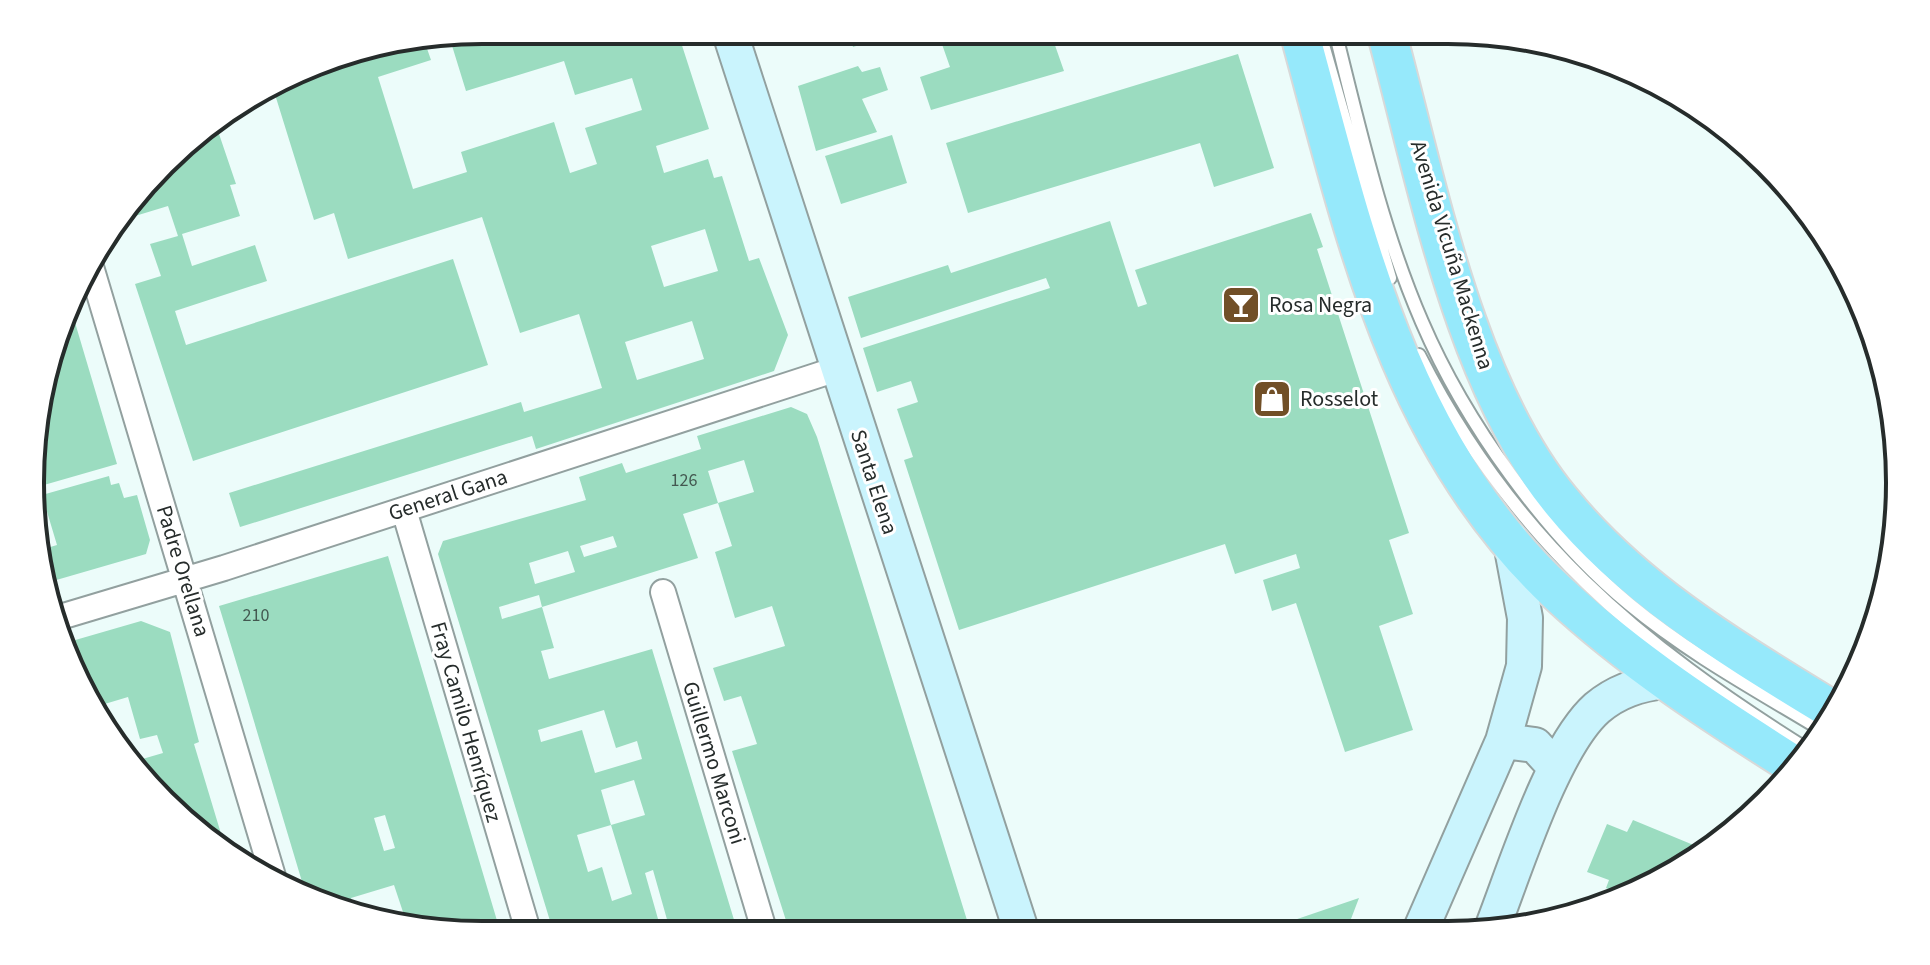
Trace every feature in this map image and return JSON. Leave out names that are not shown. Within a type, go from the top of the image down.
[{"type":"main road","name":"Santa Elena","points":[[733,44],[1018,921]]},
{"type":"main road","points":[[1303,44],[1369,281],[1401,365],[1457,467],[1510,538],[1556,591],[1665,681],[1786,760]]},
{"type":"main road","name":"Avenida Vicuña Mackenna","points":[[1390,44],[1463,302],[1494,386],[1533,460],[1559,499],[1588,532],[1656,594],[1695,624],[1825,705]]},
{"type":"main road","points":[[1424,921],[1503,741],[1524,666],[1522,590],[1510,538]]},
{"type":"main road","points":[[1496,918],[1556,768],[1574,735],[1597,708],[1626,690],[1665,681]]},
{"type":"main road","points":[[1503,741],[1535,745],[1551,758],[1556,768]]},
{"type":"street","name":"Padre Orellana","points":[[95,279],[270,866]]},
{"type":"street","name":"General Gana","points":[[65,616],[185,580],[837,369]]},
{"type":"street","name":"Fray Camilo Henríquez","points":[[404,510],[525,921]]},
{"type":"street","name":"Guillermo Marconi","points":[[663,592],[761,921]]},
{"type":"lane","points":[[1323,44],[1394,291]]},
{"type":"lane","points":[[1339,44],[1409,291],[1437,353],[1505,463],[1567,544],[1626,602],[1696,654],[1813,725]]},
{"type":"lane","points":[[1411,336],[1464,436],[1529,523],[1568,567],[1670,658],[1799,744]]},
{"type":"building","points":[[682,44],[709,129],[656,146],[664,173],[708,159],[714,178],[722,176],[749,261],[759,258],[788,335],[774,371],[536,449],[532,436],[240,527],[229,493],[521,402],[524,412],[602,388],[579,314],[520,333],[482,217],[348,259],[334,213],[314,220],[276,96],[342,67],[397,52],[427,48],[431,60],[378,77],[413,189],[467,172],[461,152],[554,122],[570,173],[597,164],[585,128],[642,110],[632,78],[575,95],[564,61],[466,91],[452,45]],"holes":[[[705,229],[718,271],[664,287],[651,246]],[[692,321],[704,359],[637,380],[625,342]]]},
{"type":"building","points":[[942,44],[1055,44],[1064,71],[931,110],[920,77],[950,67]]},
{"type":"building","points":[[1238,54],[1274,168],[1214,187],[1200,143],[968,213],[946,143]]},
{"type":"building","points":[[858,66],[862,72],[880,67],[888,90],[862,99],[877,132],[816,151],[798,86]]},
{"type":"building","points":[[219,133],[236,184],[230,185],[240,216],[182,234],[192,266],[255,245],[267,281],[175,311],[186,345],[453,259],[488,365],[193,461],[135,284],[161,276],[150,244],[178,236],[168,206],[135,216],[172,172]]},
{"type":"building","points":[[892,135],[907,183],[841,204],[825,156]]},
{"type":"building","points":[[1311,213],[1323,247],[1317,249],[1409,533],[1389,540],[1413,614],[1379,626],[1413,730],[1345,752],[1296,603],[1272,611],[1263,580],[1300,568],[1296,554],[1235,574],[1225,544],[959,630],[904,460],[913,457],[897,409],[918,402],[911,381],[877,392],[863,348],[1050,288],[1046,278],[861,338],[848,297],[948,265],[951,273],[1110,221],[1138,307],[1147,304],[1135,270]]},
{"type":"building","points":[[75,321],[117,464],[44,485],[52,397]]},
{"type":"building","points":[[791,407],[807,414],[817,437],[967,921],[786,921],[732,751],[757,744],[741,696],[724,701],[713,668],[785,646],[772,606],[735,618],[715,552],[732,546],[718,503],[683,514],[698,558],[542,607],[554,648],[541,651],[549,679],[652,649],[734,921],[667,921],[653,870],[645,873],[659,921],[550,921],[438,554],[443,541],[586,500],[579,477],[622,463],[626,473],[701,449],[697,436]],"holes":[[[744,460],[754,492],[718,503],[708,471]],[[613,536],[617,547],[584,557],[580,546]],[[568,551],[575,572],[535,584],[529,563]],[[539,595],[542,607],[502,619],[499,607]],[[604,710],[616,748],[637,741],[642,759],[595,773],[582,730],[541,742],[538,730]],[[634,780],[645,815],[611,825],[601,790]],[[611,825],[632,894],[612,901],[602,867],[588,872],[577,835]]]},
{"type":"building","points":[[109,476],[111,485],[119,483],[124,498],[137,495],[150,540],[146,554],[55,580],[49,547],[57,545],[44,494]]},
{"type":"building","points":[[388,556],[497,921],[404,914],[394,885],[351,898],[352,901],[302,882],[219,606]],"holes":[[[385,815],[395,848],[384,851],[374,818]]]},
{"type":"building","points":[[141,621],[170,632],[199,742],[194,744],[221,834],[172,793],[143,759],[163,753],[157,735],[140,739],[128,697],[104,704],[73,641]]},
{"type":"building","points":[[1633,820],[1694,845],[1641,876],[1610,890],[1606,888],[1609,880],[1587,872],[1607,824],[1627,832]]},
{"type":"building","points":[[1359,898],[1350,921],[1291,921]]},
{"type":"place","name":"Rosa Negra","points":[[1241,305]]},
{"type":"place","name":"Rosselot","points":[[1272,399]]}]
